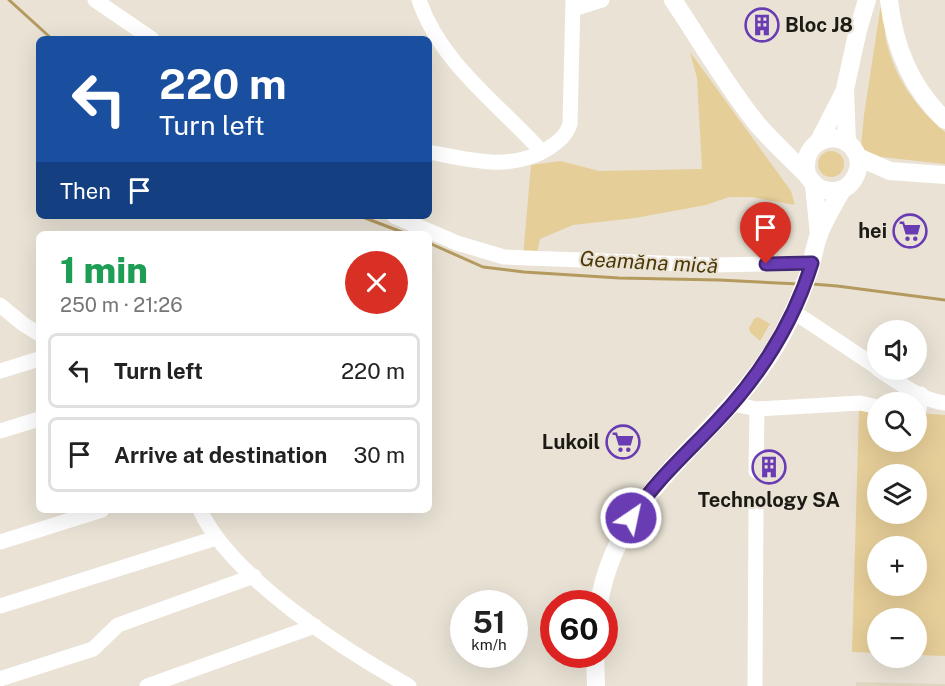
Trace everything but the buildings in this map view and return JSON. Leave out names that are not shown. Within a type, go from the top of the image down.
[{"type":"main road","points":[[673,0],[750,114],[810,180],[827,191],[890,171],[945,175]]},
{"type":"main road","points":[[819,235],[806,159],[845,89],[867,0]]},
{"type":"main road","points":[[889,0],[894,30],[908,70],[927,100],[945,120]]},
{"type":"main road","points":[[602,590],[615,547],[639,506],[654,487],[733,405],[773,350],[794,312],[819,235],[859,165],[852,150],[845,89]]},
{"type":"main road","points":[[771,139],[791,145],[816,144],[834,138],[890,171]]},
{"type":"main road","points":[[596,668],[596,686]]},
{"type":"street","points":[[95,0],[148,36]]},
{"type":"street","points":[[419,0],[433,30],[453,59],[542,152]]},
{"type":"street","points":[[432,153],[493,163],[512,162],[542,152],[560,141],[567,133],[570,124],[573,4],[602,0]]},
{"type":"street","points":[[401,219],[429,231]]},
{"type":"street","points":[[432,232],[457,243],[504,257],[810,267]]},
{"type":"street","points":[[0,305],[36,332]]},
{"type":"street","points":[[794,312],[867,362]]},
{"type":"street","points":[[0,371],[36,360]]},
{"type":"street","points":[[897,380],[918,392]]},
{"type":"street","points":[[927,397],[945,403]]},
{"type":"street","points":[[733,405],[757,409],[860,403],[867,405]]},
{"type":"street","points":[[756,471],[757,409]]},
{"type":"street","points":[[0,431],[36,420]]},
{"type":"street","points":[[755,686],[756,510]]},
{"type":"street","points":[[0,542],[92,513]]},
{"type":"street","points":[[202,513],[216,538],[238,563],[315,626],[355,655],[409,686]]},
{"type":"street","points":[[0,606],[216,538]]},
{"type":"street","points":[[0,679],[93,649],[118,625],[254,576]]},
{"type":"street","points":[[147,686],[315,626]]},
{"type":"shaded area","points":[[881,4],[885,7],[886,40],[901,79],[925,113],[945,132],[945,164],[872,156],[861,147]]},
{"type":"shaded area","points":[[690,52],[791,191],[795,205],[751,197],[729,197],[706,205],[635,218],[573,225],[540,239],[536,258],[523,257],[531,165],[561,161],[599,171],[702,169],[697,78]]},
{"type":"shaded area","points":[[831,151],[840,155],[844,164],[840,173],[831,177],[822,173],[818,164],[822,155]]},
{"type":"shaded area","points":[[758,317],[770,324],[760,341],[750,332],[749,328],[754,319]]},
{"type":"shaded area","points":[[859,410],[867,410],[867,452],[927,452],[927,414],[945,415],[945,656],[927,655],[927,608],[867,608],[867,653],[852,652]]},
{"type":"shaded area","points":[[856,682],[945,684],[945,686],[856,686]]},
{"type":"waterway","name":"Geamăna mică","points":[[9,0],[49,36]]},
{"type":"waterway","name":"Geamăna mică","points":[[368,219],[399,231]]},
{"type":"waterway","name":"Geamăna mică","points":[[432,244],[483,267],[524,272],[619,278],[799,284]]},
{"type":"waterway","name":"Geamăna mică","points":[[812,284],[945,300]]},
{"type":"place","name":"Bloc J8","points":[[762,25]]},
{"type":"place","name":"hei","points":[[910,231]]},
{"type":"place","name":"Lukoil","points":[[623,442]]},
{"type":"place","name":"Technology SA","points":[[769,467]]},
{"type":"route","points":[[631,518],[654,487],[733,405],[773,350],[787,326],[812,263],[766,264]]}]
